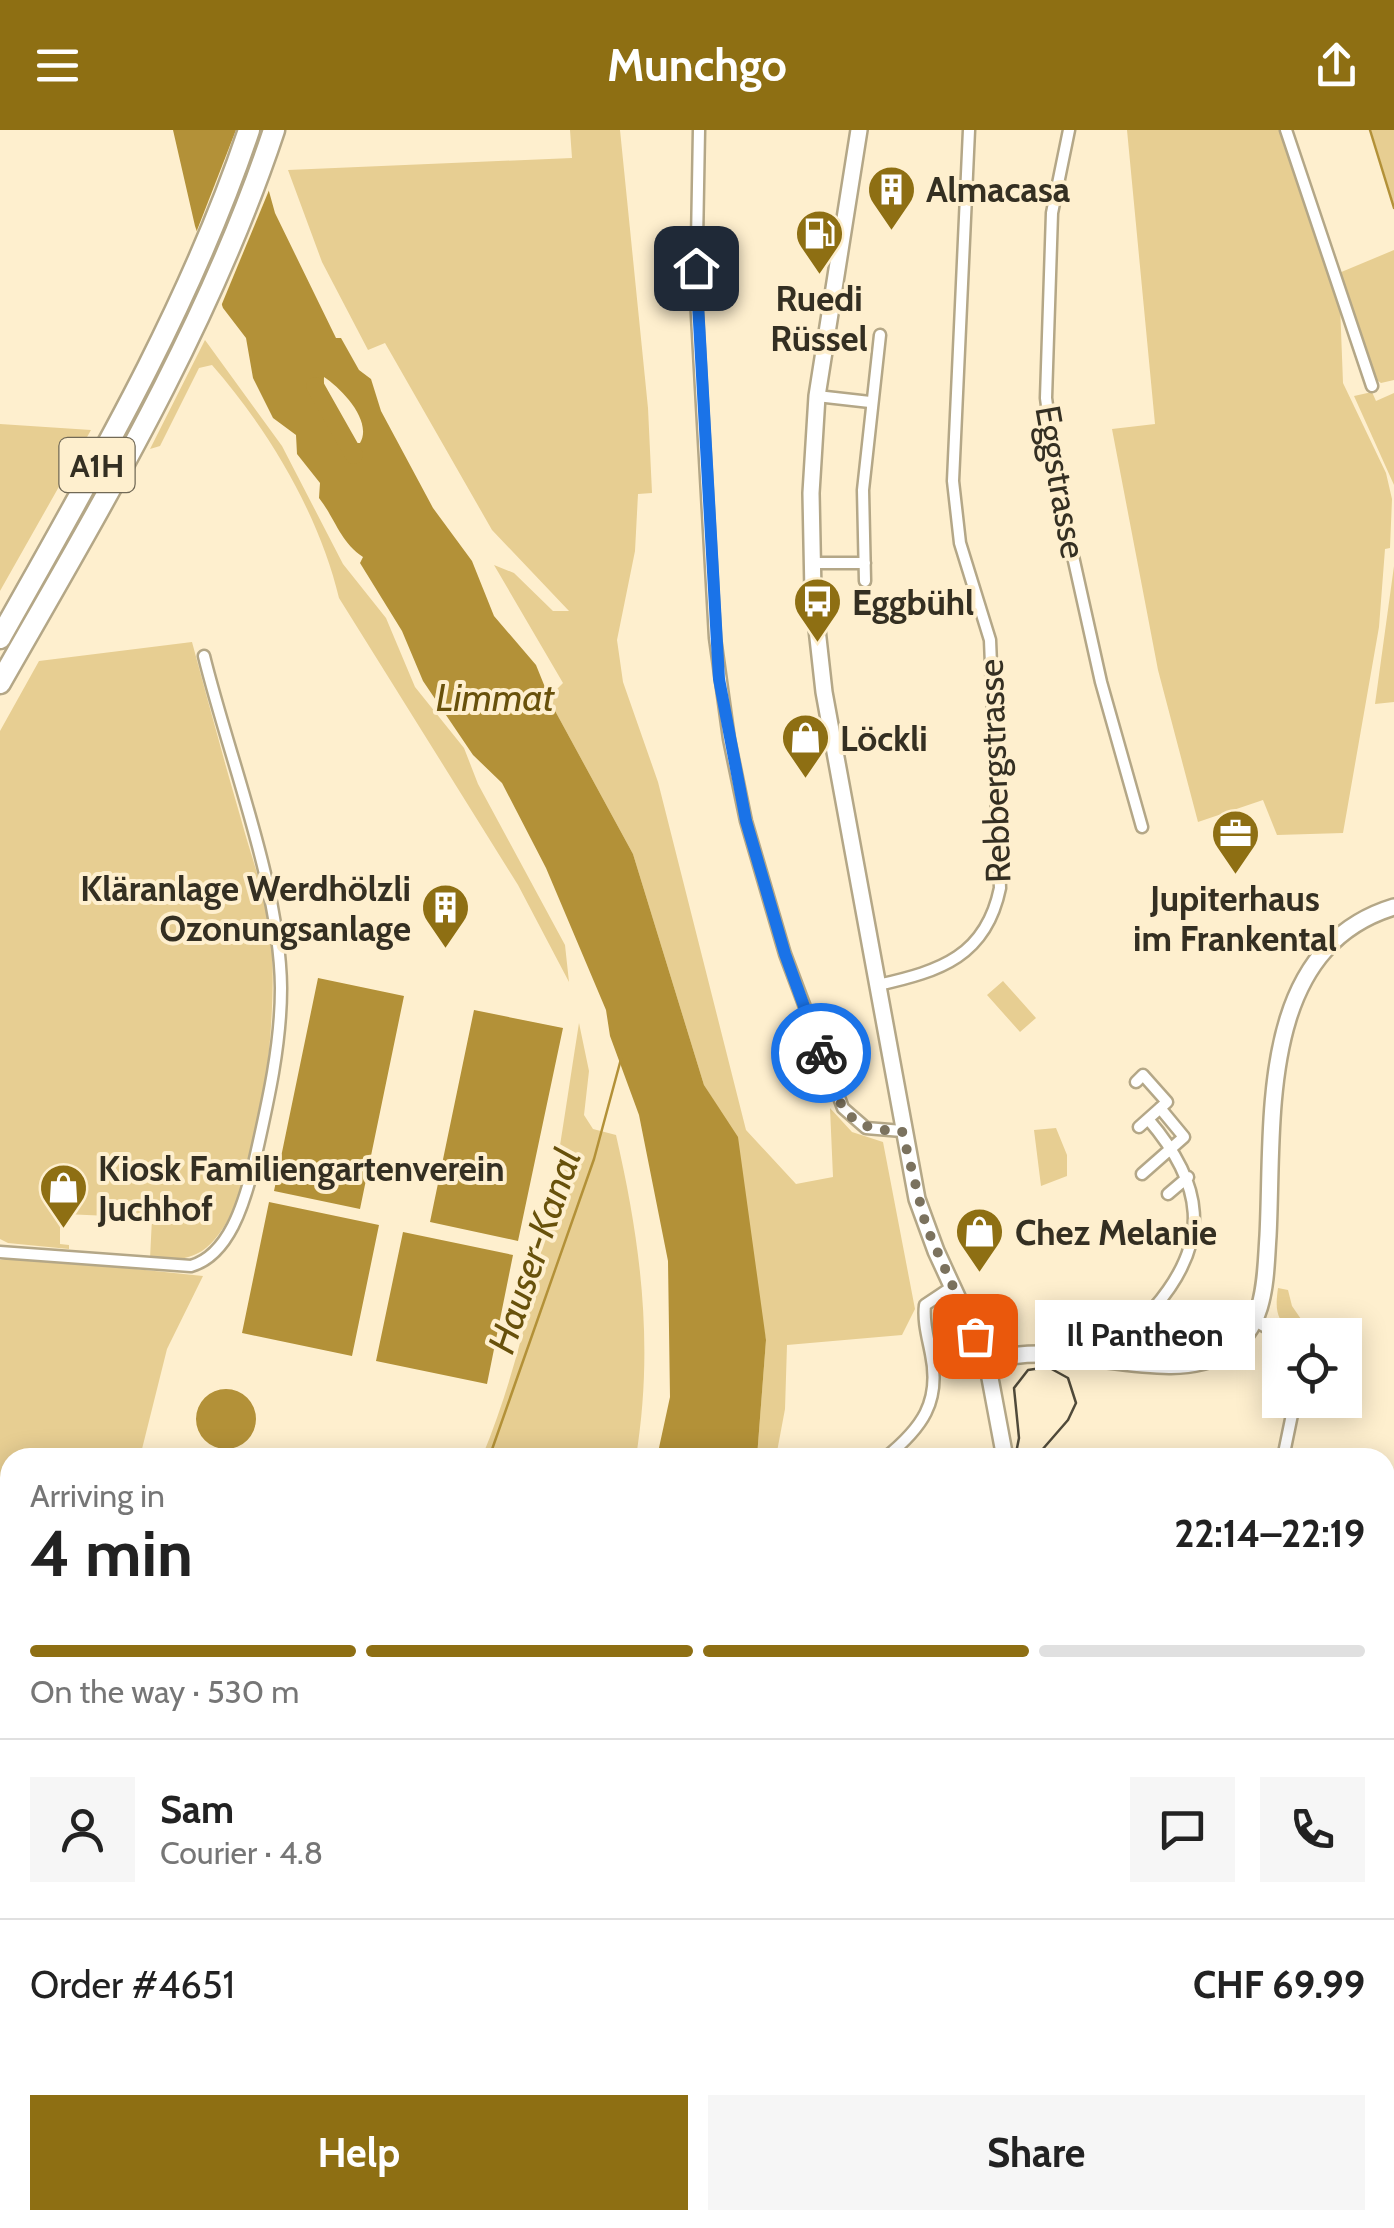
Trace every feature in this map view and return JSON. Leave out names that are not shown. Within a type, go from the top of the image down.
[{"type":"highway","name":"A1H","points":[[0,638],[92,474],[185,288],[249,130]]},
{"type":"highway","name":"A1H","points":[[0,683],[152,411],[189,337],[227,254],[274,130]]},
{"type":"main road","points":[[859,130],[818,396],[812,563],[824,692],[902,1131],[926,1226],[988,1362],[1003,1448]]},
{"type":"main road","points":[[988,1362],[1033,1352],[1179,1366],[1210,1360],[1242,1339],[1264,1299],[1278,1081],[1288,1013],[1309,968],[1329,943],[1357,922],[1394,907]]},
{"type":"street","points":[[699,130],[696,298],[715,638],[729,739],[746,821],[785,954],[842,1108],[866,1128],[902,1131]]},
{"type":"street","name":"Rebbergstrasse","points":[[878,989],[937,967],[975,945],[994,916],[1000,888],[990,640],[960,543],[953,480],[969,130]]},
{"type":"street","name":"Eggstrasse","points":[[1068,130],[1052,213],[1046,398],[1058,489],[1101,682],[1142,827]]},
{"type":"street","points":[[1286,130],[1372,386]]},
{"type":"street","points":[[865,581],[863,490],[880,335]]},
{"type":"street","points":[[818,396],[870,402]]},
{"type":"street","points":[[812,563],[866,562]]},
{"type":"street","points":[[0,1252],[190,1266],[210,1258],[240,1209],[269,1094],[280,978],[271,904],[204,656]]},
{"type":"street","points":[[1120,1359],[1123,1342],[1186,1266],[1192,1219],[1188,1178],[1172,1148],[1143,1123],[1167,1102],[1143,1075],[1136,1082]]},
{"type":"street","points":[[1142,1174],[1184,1137],[1160,1108]]},
{"type":"street","points":[[1168,1194],[1188,1178]]},
{"type":"street","points":[[898,1448],[910,1438],[930,1407],[935,1387],[925,1306],[952,1287]]},
{"type":"street","points":[[1255,1320],[1262,1324]]},
{"type":"street","points":[[1284,1448],[1291,1418]]},
{"type":"shaded area","points":[[570,130],[620,130],[648,408],[652,493],[638,494],[635,551],[617,640],[623,682],[658,782],[746,1130],[796,1184],[833,1177],[830,1108],[852,1132],[883,1142],[915,1309],[902,1335],[787,1345],[785,1409],[778,1448],[758,1448],[766,1340],[720,1111],[704,1085],[633,854],[553,707],[550,696],[563,683],[494,565],[514,573],[553,611],[569,611],[492,530],[385,343],[368,350],[322,262],[288,170],[572,158]]},
{"type":"shaded area","points":[[1127,130],[1283,130],[1340,304],[1343,383],[1386,473],[1392,499],[1379,627],[1343,833],[1277,835],[1263,800],[1198,822],[1158,670],[1112,429],[1155,424]]},
{"type":"shaded area","points":[[1371,130],[1394,130],[1394,205]]},
{"type":"shaded area","points":[[1394,250],[1394,380],[1381,383],[1374,378],[1339,273]]},
{"type":"shaded area","points":[[205,340],[282,446],[343,564],[386,618],[415,687],[464,748],[478,784],[565,945],[569,982],[518,885],[339,598],[319,535],[289,474],[253,417],[212,365],[199,368],[160,446],[150,449]]},
{"type":"shaded area","points":[[1372,392],[1376,401],[1394,393],[1394,485],[1354,396]]},
{"type":"shaded area","points":[[0,424],[91,430],[0,591]]},
{"type":"shaded area","points":[[1394,566],[1394,702],[1375,704]]},
{"type":"shaded area","points":[[192,642],[270,930],[269,1051],[263,1101],[240,1194],[223,1229],[202,1251],[183,1258],[150,1259],[152,1218],[65,1214],[60,1222],[60,1244],[69,1245],[69,1249],[8,1243],[0,1239],[0,731],[39,661]]},
{"type":"shaded area","points":[[1003,981],[1036,1018],[1020,1032],[987,995]]},
{"type":"shaded area","points":[[579,1023],[589,1071],[584,1115],[593,1129],[616,1135],[638,1256],[644,1375],[637,1448],[485,1448],[518,1352],[553,1188]]},
{"type":"shaded area","points":[[1056,1128],[1067,1155],[1067,1176],[1041,1186],[1034,1130]]},
{"type":"shaded area","points":[[19,1257],[203,1276],[167,1349],[142,1448],[0,1448],[0,1260]]},
{"type":"shaded area","points":[[1278,1288],[1288,1290],[1300,1318],[1280,1318]]},
{"type":"water","name":"Limmat","points":[[173,130],[252,130],[275,213],[336,338],[341,338],[359,370],[371,379],[381,411],[433,508],[472,561],[494,616],[536,665],[553,707],[633,854],[704,1085],[738,1137],[766,1340],[758,1448],[659,1448],[670,1397],[668,1261],[639,1115],[610,1036],[606,1010],[546,868],[502,783],[473,755],[423,681],[402,631],[360,563],[363,557],[343,537],[319,498],[320,483],[297,454],[296,435],[273,418],[253,378],[246,338],[223,308],[195,226]],"holes":[[[324,377],[347,397],[362,425],[360,443],[351,443],[330,413]]]},
{"type":"water","points":[[318,978],[404,996],[360,1209],[274,1191]]},
{"type":"water","points":[[474,1010],[563,1028],[518,1241],[430,1222]]},
{"type":"water","points":[[269,1202],[379,1225],[352,1356],[242,1333]]},
{"type":"water","points":[[403,1232],[513,1255],[487,1384],[376,1361]]},
{"type":"water","points":[[215,1392],[237,1392],[253,1408],[253,1430],[237,1446],[215,1446],[199,1430],[199,1408]]},
{"type":"pier","points":[[236,130],[258,130],[272,183],[219,311],[194,238]]},
{"type":"waterway","points":[[1370,130],[1394,208]]},
{"type":"waterway","name":"Limmat","points":[[315,386],[354,455]]},
{"type":"waterway","name":"Hauser-Kanal","points":[[493,1448],[594,1159],[621,1059]]},
{"type":"tram line","points":[[1017,1448],[1014,1388],[1028,1370],[1048,1367],[1068,1378],[1076,1403],[1068,1420],[1044,1448]]},
{"type":"way so far","points":[[821,1053],[849,1117],[866,1128],[902,1131],[926,1226],[975,1336]]},
{"type":"place","name":"Almacasa","points":[[891,232]]},
{"type":"place","name":"Ruedi Rüssel","points":[[819,276]]},
{"type":"place","name":"Eggbühl","points":[[817,644]]},
{"type":"place","name":"Löckli","points":[[805,780]]},
{"type":"place","name":"Jupiterhaus im Frankental","points":[[1235,876]]},
{"type":"place","name":"Kläranlage Werdhölzli Ozonungsanlage","points":[[446,950]]},
{"type":"place","name":"Kiosk Familiengartenverein Juchhof","points":[[63,1230]]},
{"type":"place","name":"Chez Melanie","points":[[980,1274]]},
{"type":"place","name":"Il Pantheon","points":[[975,1336]]},
{"type":"route","points":[[696,268],[719,679],[746,821],[785,954],[821,1053]]}]
